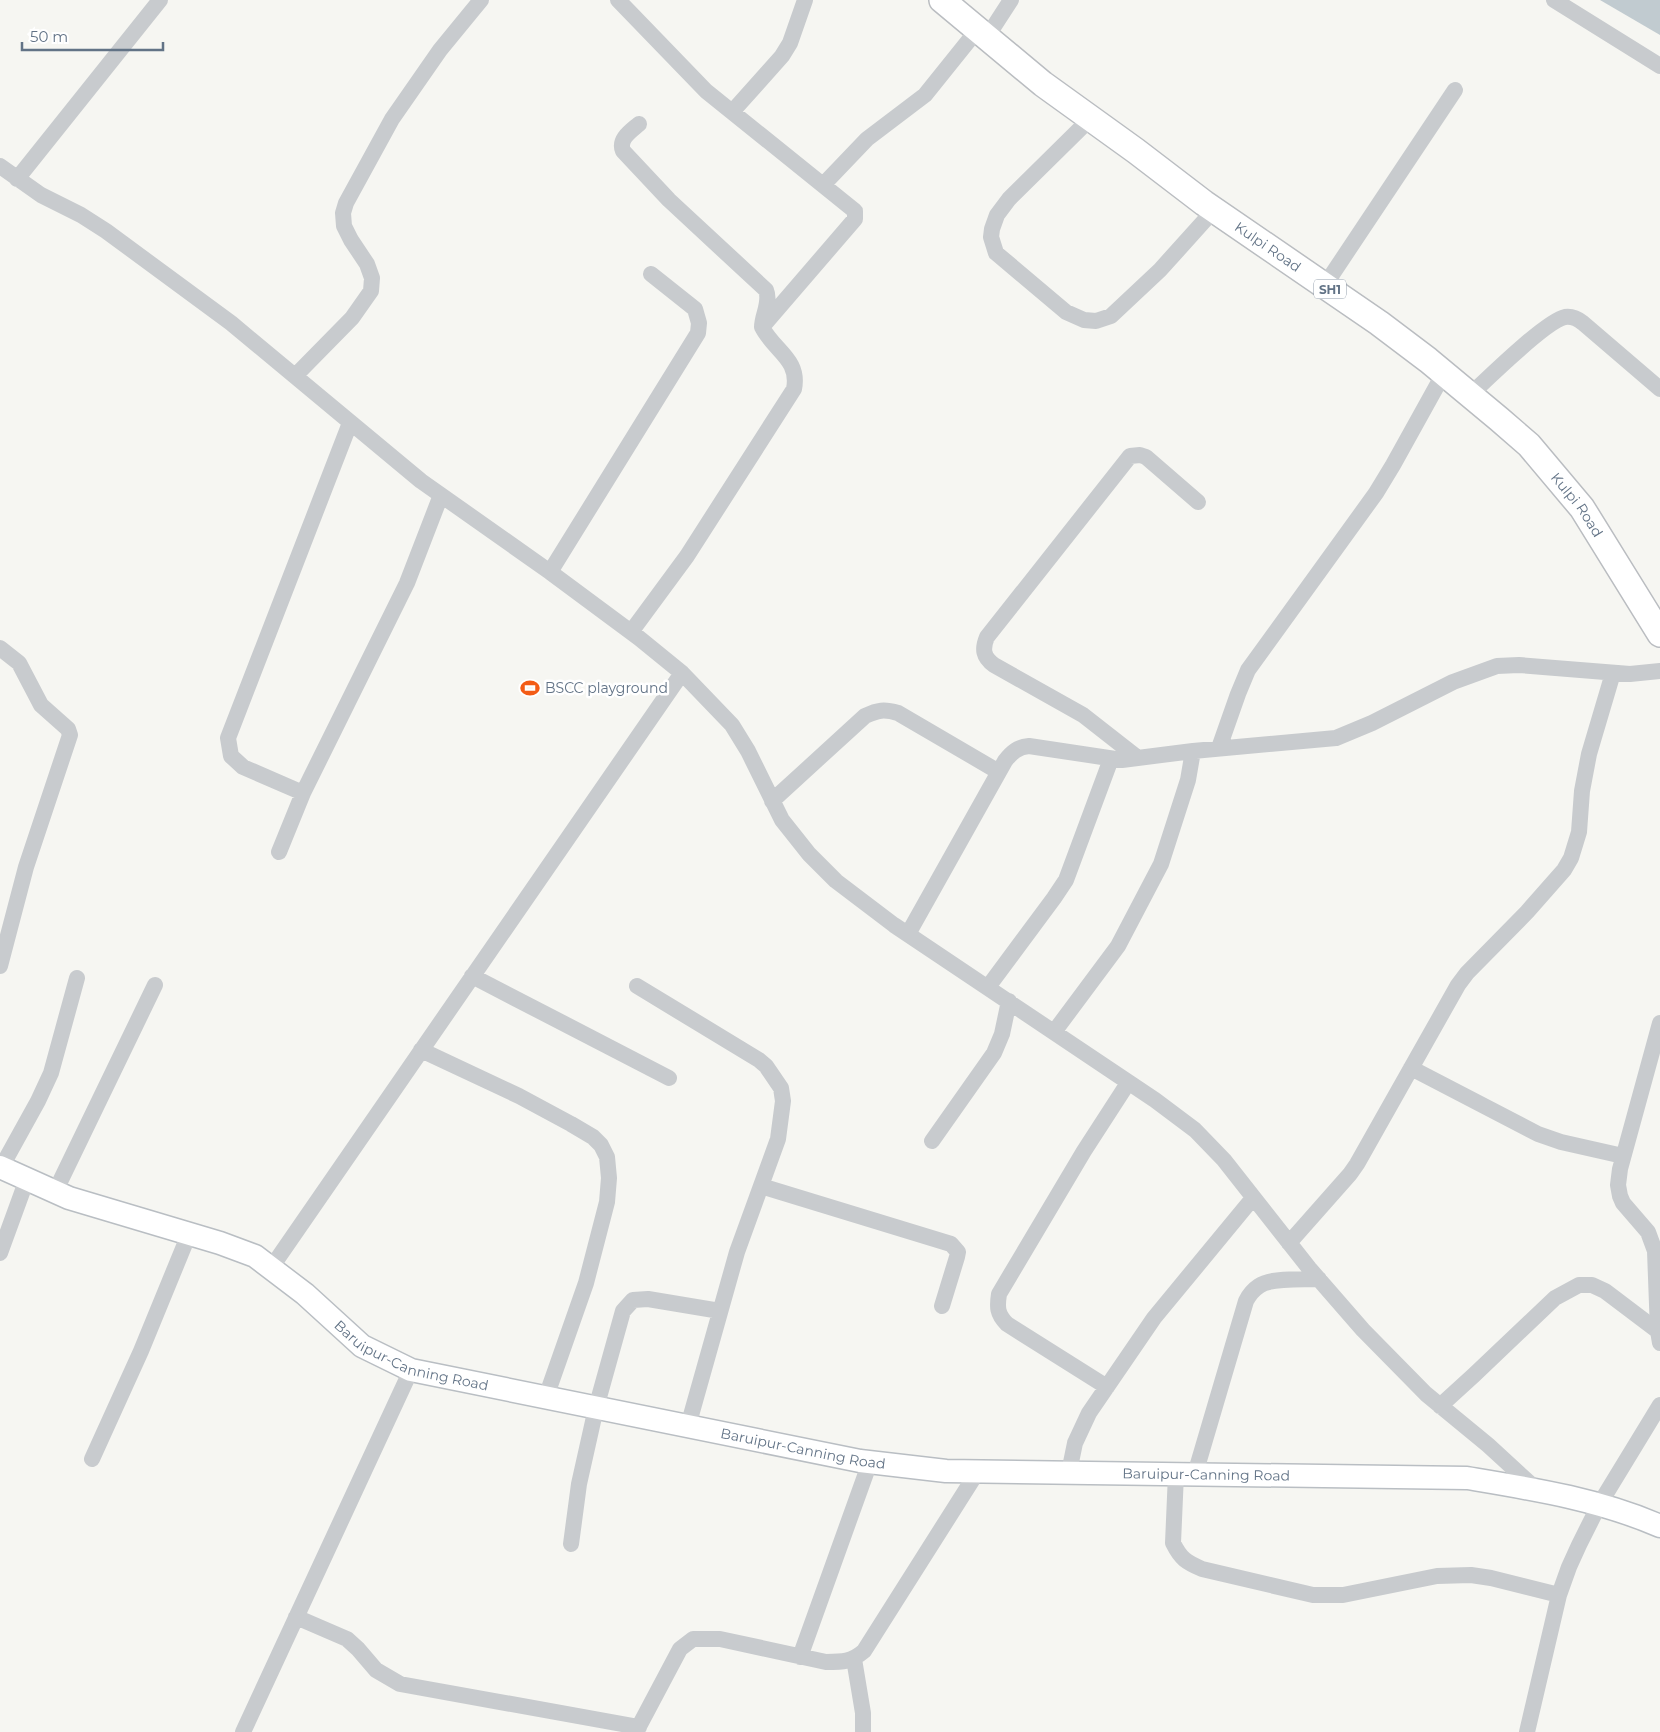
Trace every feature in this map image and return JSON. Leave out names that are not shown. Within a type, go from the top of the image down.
[{"type":"main road","name":"Kulpi Road","points":[[942,0],[1043,84],[1090,119],[1214,210],[1379,323],[1444,373],[1529,445],[1582,508],[1660,634]]},
{"type":"main road","name":"Baruipur-Canning Road","points":[[0,1168],[69,1198],[255,1256],[305,1294],[362,1346],[411,1370],[870,1462],[946,1470],[978,1471],[1467,1478],[1548,1491],[1630,1513],[1660,1526]]},
{"type":"street","points":[[160,0],[5,173],[106,231],[231,323],[421,481],[550,572],[631,632],[682,673],[732,725],[748,751],[782,820],[809,854],[836,881],[908,934],[1128,1082],[1195,1130],[1224,1160],[1319,1279],[1363,1330],[1426,1394],[1536,1489]]},
{"type":"street","points":[[295,376],[352,318],[371,291],[372,278],[367,264],[344,226],[343,213],[346,203],[392,119],[440,50],[482,0]]},
{"type":"street","points":[[618,0],[706,91],[854,210],[856,217],[762,327]]},
{"type":"street","points":[[732,112],[782,56],[790,43],[805,0]]},
{"type":"street","points":[[823,185],[867,139],[925,95],[1011,0]]},
{"type":"street","points":[[1554,0],[1660,66]]},
{"type":"street","points":[[1325,286],[1455,90]]},
{"type":"street","points":[[1090,119],[1009,199],[997,215],[992,228],[991,237],[996,253],[1066,312],[1084,320],[1096,321],[1111,316],[1160,270],[1214,210]]},
{"type":"street","points":[[631,632],[687,556],[794,389],[796,376],[790,362],[762,327],[768,296],[766,290],[669,200],[623,151],[621,147],[624,138],[639,124]]},
{"type":"street","points":[[550,572],[698,334],[699,323],[695,309],[651,274]]},
{"type":"street","points":[[1470,395],[1548,326],[1564,317],[1574,318],[1583,322],[1660,389]]},
{"type":"street","points":[[1219,748],[1248,670],[1376,493],[1444,373]]},
{"type":"street","points":[[303,793],[243,767],[231,756],[228,738],[350,423]]},
{"type":"street","points":[[1138,758],[1083,715],[987,660],[984,644],[987,637],[1130,456],[1140,455],[1146,457],[1198,502]]},
{"type":"street","points":[[279,852],[303,793],[407,583],[441,495]]},
{"type":"street","points":[[0,648],[19,663],[42,705],[68,729],[70,735],[26,867],[0,966]]},
{"type":"street","points":[[908,934],[998,772],[1010,754],[1022,747],[1029,746],[1111,759],[1138,758],[1219,748],[1336,738],[1372,723],[1453,682],[1497,666],[1519,665],[1630,674],[1660,671]]},
{"type":"street","points":[[271,1268],[682,673]]},
{"type":"street","points":[[1289,1242],[1354,1169],[1466,973],[1533,905],[1564,870],[1571,858],[1579,832],[1582,791],[1589,754],[1613,673]]},
{"type":"street","points":[[772,801],[865,716],[876,710],[888,710],[898,713],[998,772]]},
{"type":"street","points":[[1054,1032],[1118,946],[1161,864],[1188,780],[1193,751]]},
{"type":"street","points":[[988,987],[1066,880],[1111,759]]},
{"type":"street","points":[[472,976],[668,1078]]},
{"type":"street","points":[[0,1168],[38,1101],[51,1073],[77,978]]},
{"type":"street","points":[[55,1192],[155,985]]},
{"type":"street","points":[[637,986],[759,1060],[766,1066],[781,1088],[783,1101],[778,1139],[737,1252],[688,1426]]},
{"type":"street","points":[[932,1141],[994,1053],[1002,1034],[1009,1002]]},
{"type":"street","points":[[1659,1337],[1655,1251],[1648,1232],[1620,1196],[1618,1185],[1623,1156],[1660,1023]]},
{"type":"street","points":[[421,1050],[519,1096],[571,1124],[593,1137],[601,1145],[607,1157],[609,1178],[607,1202],[586,1283],[546,1398]]},
{"type":"street","points":[[1410,1068],[1538,1134],[1561,1142],[1623,1156]]},
{"type":"street","points":[[1107,1387],[1007,1324],[999,1316],[997,1306],[999,1294],[1084,1151],[1128,1082]]},
{"type":"street","points":[[0,1253],[27,1179]]},
{"type":"street","points":[[761,1186],[951,1244],[958,1252],[958,1257],[942,1306]]},
{"type":"street","points":[[1070,1472],[1075,1443],[1082,1426],[1107,1387],[1154,1318],[1253,1198]]},
{"type":"street","points":[[92,1459],[141,1350],[189,1234]]},
{"type":"street","points":[[1319,1279],[1270,1281],[1260,1285],[1251,1292],[1246,1301],[1186,1474],[1173,1543],[1185,1562],[1202,1569],[1313,1595],[1343,1595],[1437,1576],[1470,1575],[1491,1578],[1559,1596]]},
{"type":"street","points":[[1440,1406],[1555,1298],[1579,1285],[1592,1285],[1605,1291],[1659,1337]]},
{"type":"street","points":[[571,1544],[579,1484],[596,1408],[623,1311],[633,1300],[648,1299],[720,1311]]},
{"type":"street","points":[[243,1732],[411,1370]]},
{"type":"street","points":[[1527,1732],[1559,1596],[1578,1545],[1660,1405]]},
{"type":"street","points":[[800,1657],[870,1462]]},
{"type":"street","points":[[296,1617],[347,1639],[376,1670],[409,1687],[638,1729],[680,1649],[693,1639],[720,1639],[826,1662],[841,1662],[854,1659],[864,1651],[978,1471]]},
{"type":"street","points":[[854,1659],[864,1713],[863,1732]]},
{"type":"shaded area","points":[[1600,0],[1660,0],[1660,35]]},
{"type":"place","name":"BSCC playground","points":[[530,688]]}]
